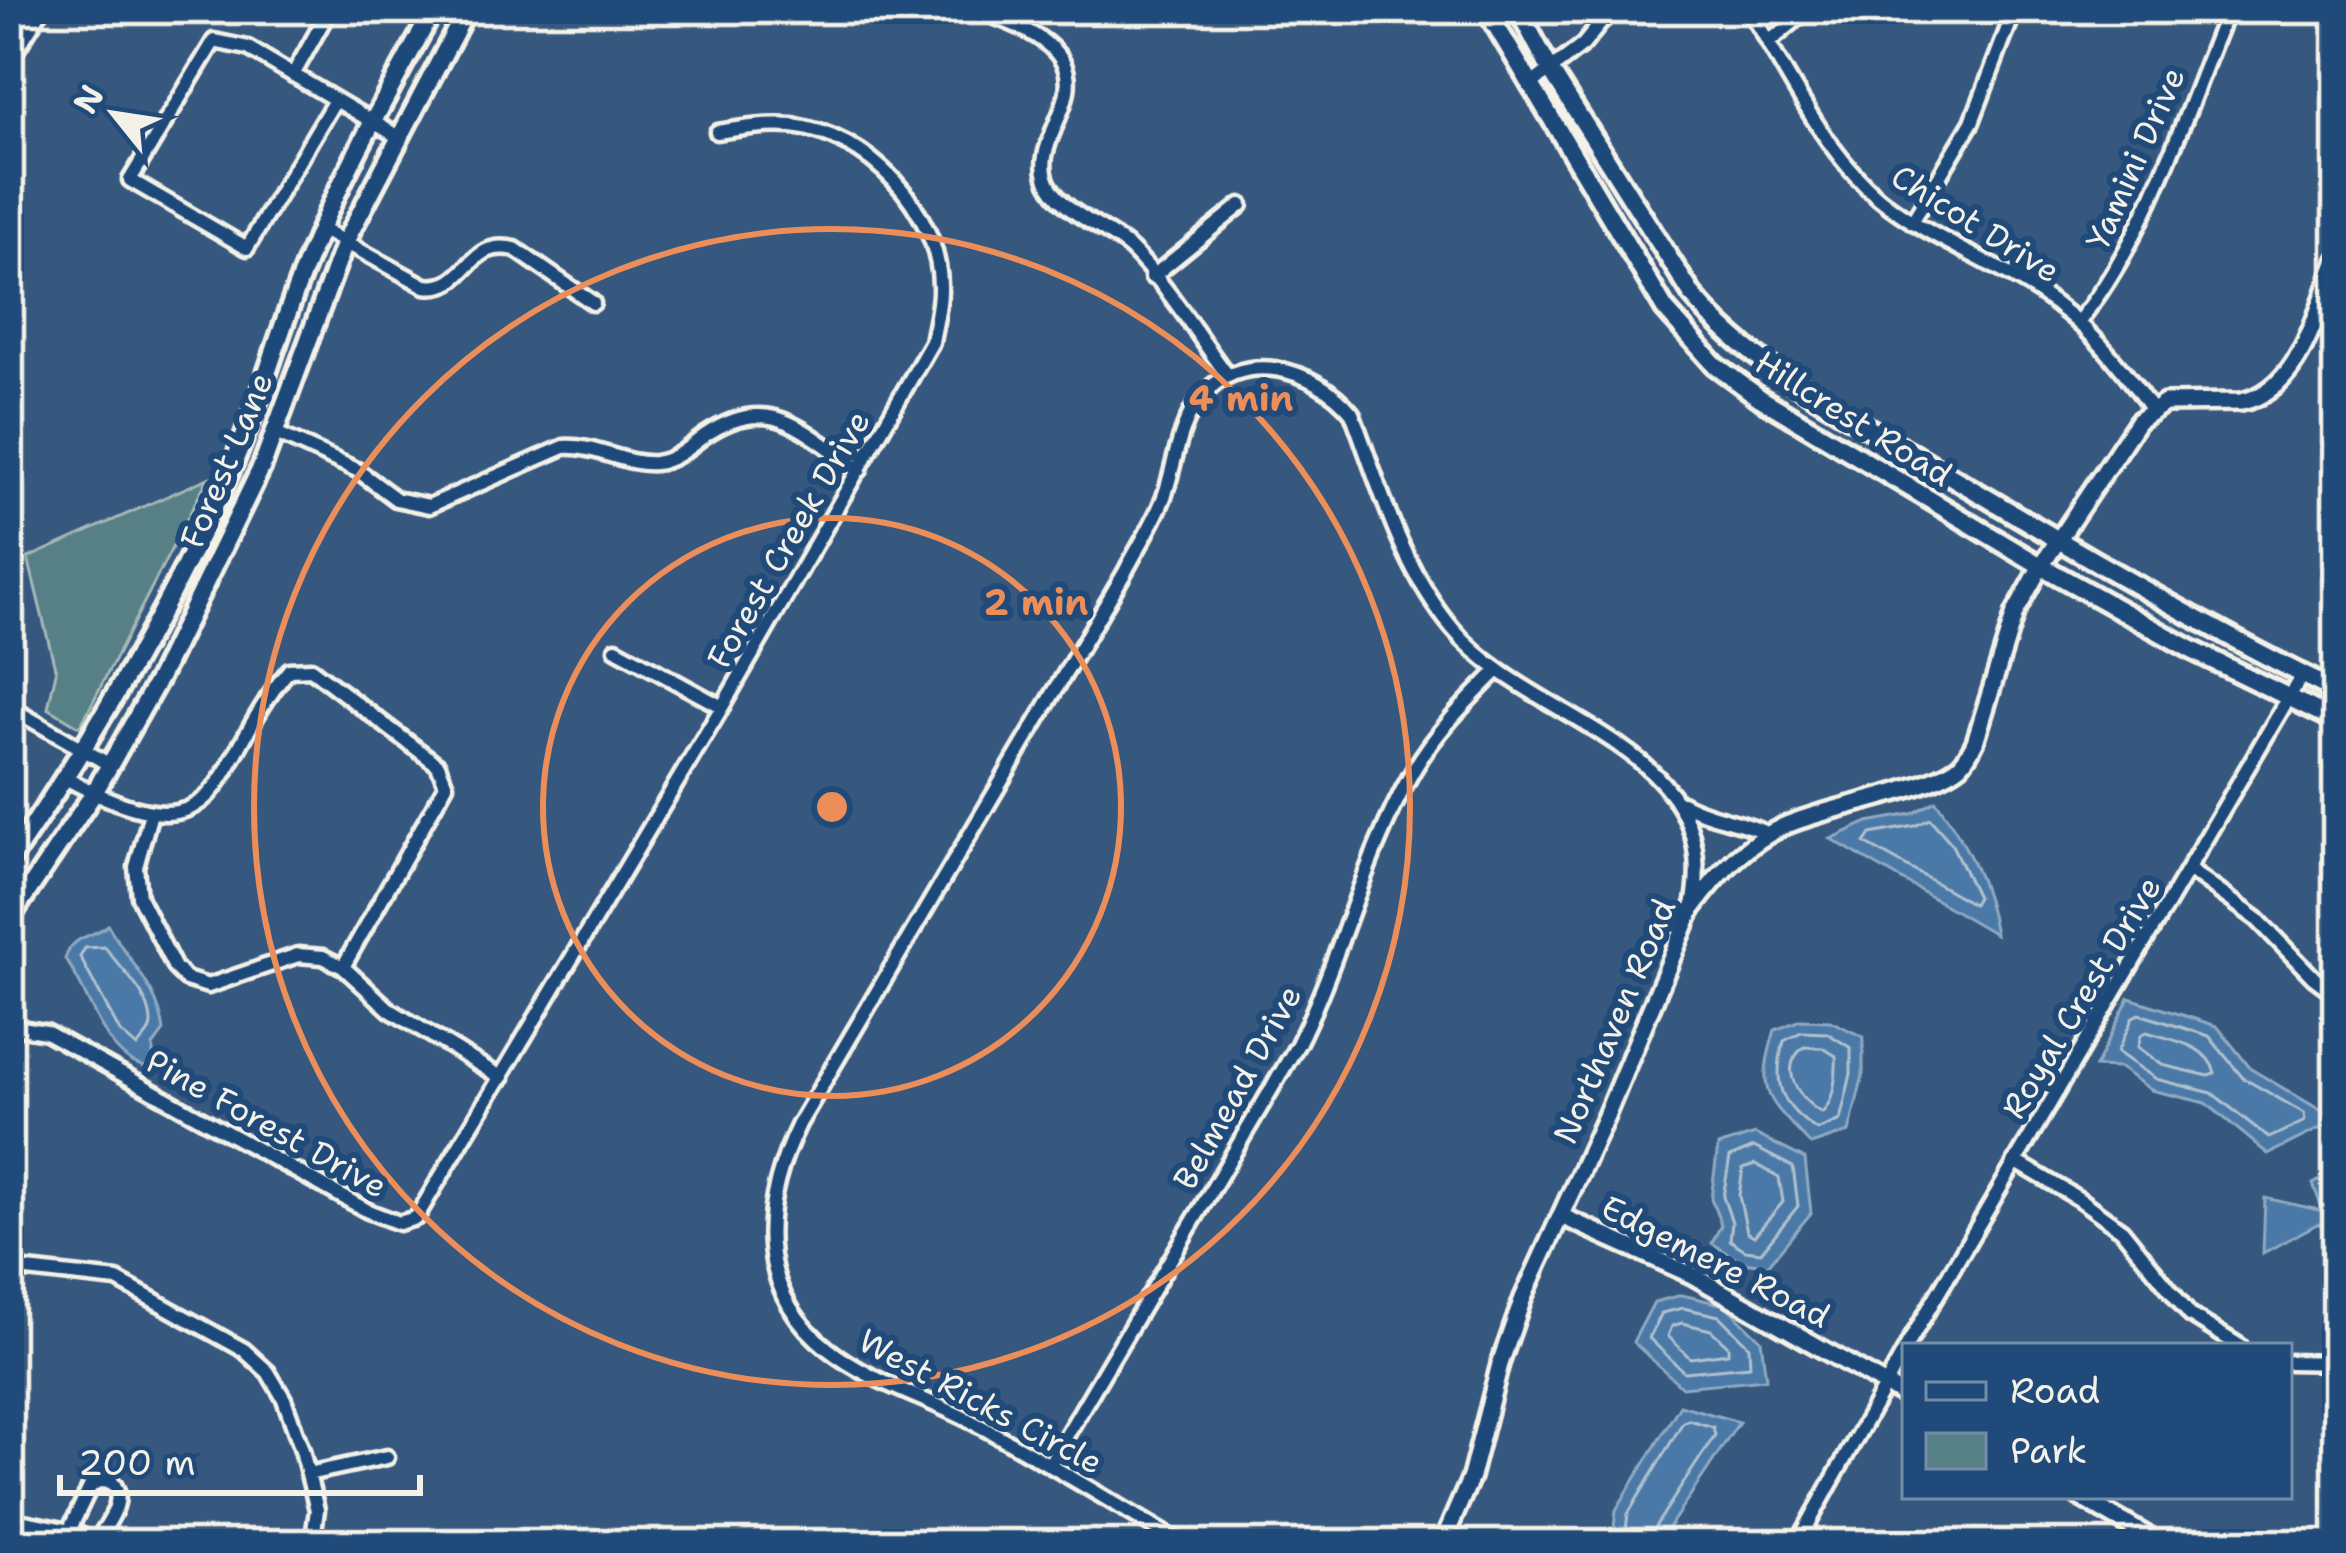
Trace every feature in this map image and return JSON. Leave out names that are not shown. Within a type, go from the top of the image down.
[{"type":"main road","name":"Forest Lane","points":[[9,861],[67,779],[124,682],[237,455],[321,230],[434,9]]},
{"type":"main road","name":"Forest Lane","points":[[9,919],[94,793],[159,678],[262,466],[345,242],[467,9]]},
{"type":"main road","name":"Hillcrest Road","points":[[1486,9],[1665,309],[1706,357],[1760,398],[2041,566],[2192,650],[2337,722]]},
{"type":"main road","name":"Hillcrest Road","points":[[1518,9],[1693,296],[1720,329],[1778,372],[2144,592],[2337,692]]},
{"type":"main road","points":[[237,455],[262,466]]},
{"type":"street","points":[[9,62],[42,9]]},
{"type":"street","points":[[292,75],[330,9]]},
{"type":"street","points":[[971,9],[1005,20],[1059,58],[1070,87],[1044,160],[1048,185],[1136,254],[1228,376],[1272,368],[1293,371],[1320,382],[1352,413],[1406,556],[1455,632],[1497,671],[1620,745],[1681,803],[1709,818],[1768,834]]},
{"type":"street","points":[[1529,86],[1583,45],[1612,9]]},
{"type":"street","name":"Chicot Drive","points":[[1749,9],[1856,175],[1912,222],[2036,290],[2079,322],[2112,354],[2151,410]]},
{"type":"street","points":[[1769,42],[1809,9]]},
{"type":"street","points":[[1912,222],[1972,122],[2015,9]]},
{"type":"street","name":"Yamini Drive","points":[[2079,322],[2101,294],[2134,234],[2228,9]]},
{"type":"street","points":[[335,100],[247,248],[130,180],[214,41],[240,45],[292,75],[397,136]]},
{"type":"street","name":"Forest Creek Drive","points":[[502,1078],[932,342],[940,285],[925,217],[882,169],[830,136],[796,126],[717,132]]},
{"type":"street","points":[[1152,277],[1241,205]]},
{"type":"street","points":[[321,230],[424,286],[439,288],[450,284],[482,250],[515,249],[593,303]]},
{"type":"street","points":[[2151,410],[2180,400],[2241,402],[2266,394],[2296,360],[2337,260]]},
{"type":"street","name":"West Ricks Circle","points":[[1183,1544],[955,1412],[829,1350],[787,1300],[774,1268],[770,1214],[784,1155],[1161,504],[1192,410],[1228,376]]},
{"type":"street","name":"Northaven Road","points":[[1442,1544],[1471,1477],[1509,1334],[1692,909],[1711,883],[1768,834],[1934,778],[1965,760],[1976,742],[2008,632],[2041,566],[2124,439],[2151,410]]},
{"type":"street","points":[[276,433],[357,470],[396,499],[429,506],[564,447],[585,446],[632,461],[662,462],[720,425],[747,415],[784,419],[860,470]]},
{"type":"street","points":[[616,649],[722,707]]},
{"type":"street","points":[[67,779],[151,813],[176,812],[207,797],[223,779],[289,670],[311,669],[438,765],[446,785],[343,967]]},
{"type":"street","name":"Belmead Drive","points":[[1049,1465],[1298,1044],[1386,824],[1414,768],[1456,712],[1497,671]]},
{"type":"street","name":"Royal Crest Drive","points":[[1909,1343],[2302,675]]},
{"type":"street","points":[[9,700],[22,715],[110,765]]},
{"type":"street","points":[[1681,803],[1698,858],[1692,909]]},
{"type":"street","points":[[151,813],[136,867],[139,897],[175,968],[186,979],[215,984],[310,953],[343,967],[390,1010],[502,1078]]},
{"type":"street","points":[[2188,869],[2257,919],[2337,995]]},
{"type":"street","name":"Pine Forest Drive","points":[[9,1026],[46,1032],[368,1211],[399,1223],[421,1212],[502,1078]]},
{"type":"street","points":[[2015,1161],[2122,1230],[2190,1315],[2235,1343]]},
{"type":"street","name":"Edgemere Road","points":[[1561,1216],[1692,1275],[1902,1394]]},
{"type":"street","points":[[9,1268],[117,1280],[244,1351],[279,1388],[317,1510],[312,1544]]},
{"type":"street","name":"Royal Crest Drive","points":[[1797,1544],[1902,1355]]},
{"type":"street","points":[[2292,1362],[2337,1363]]},
{"type":"street","points":[[308,1474],[387,1457]]},
{"type":"street","points":[[9,1519],[69,1531],[97,1544],[119,1501],[119,1490],[112,1482],[103,1480],[90,1487],[69,1531]]},
{"type":"street","points":[[2083,1499],[2161,1544]]},
{"type":"green space","points":[[208,478],[80,727],[48,708],[56,672],[28,558]]},
{"type":"water","points":[[1936,801],[1974,864],[1995,934],[1831,839],[1868,822],[1912,814]]},
{"type":"water","points":[[108,925],[149,988],[161,1016],[164,1031],[153,1046],[153,1068],[136,1064],[110,1041],[65,959],[77,941]]},
{"type":"water","points":[[2129,998],[2217,1026],[2251,1069],[2337,1120],[2268,1154],[2206,1103],[2151,1090],[2120,1068],[2095,1067]]},
{"type":"water","points":[[1800,1020],[1830,1021],[1863,1037],[1863,1075],[1849,1132],[1811,1145],[1775,1105],[1766,1083],[1775,1030]]},
{"type":"water","points":[[1755,1134],[1805,1159],[1811,1213],[1768,1265],[1741,1262],[1712,1243],[1721,1225],[1711,1199],[1718,1146]]},
{"type":"water","points":[[2337,1171],[2337,1227],[2317,1224],[2263,1253],[2265,1198],[2323,1211],[2313,1184]]},
{"type":"water","points":[[1682,1295],[1725,1305],[1761,1340],[1766,1379],[1682,1387],[1633,1342],[1654,1302]]},
{"type":"water","points":[[1680,1405],[1739,1422],[1658,1544],[1612,1544],[1616,1510]]}]
